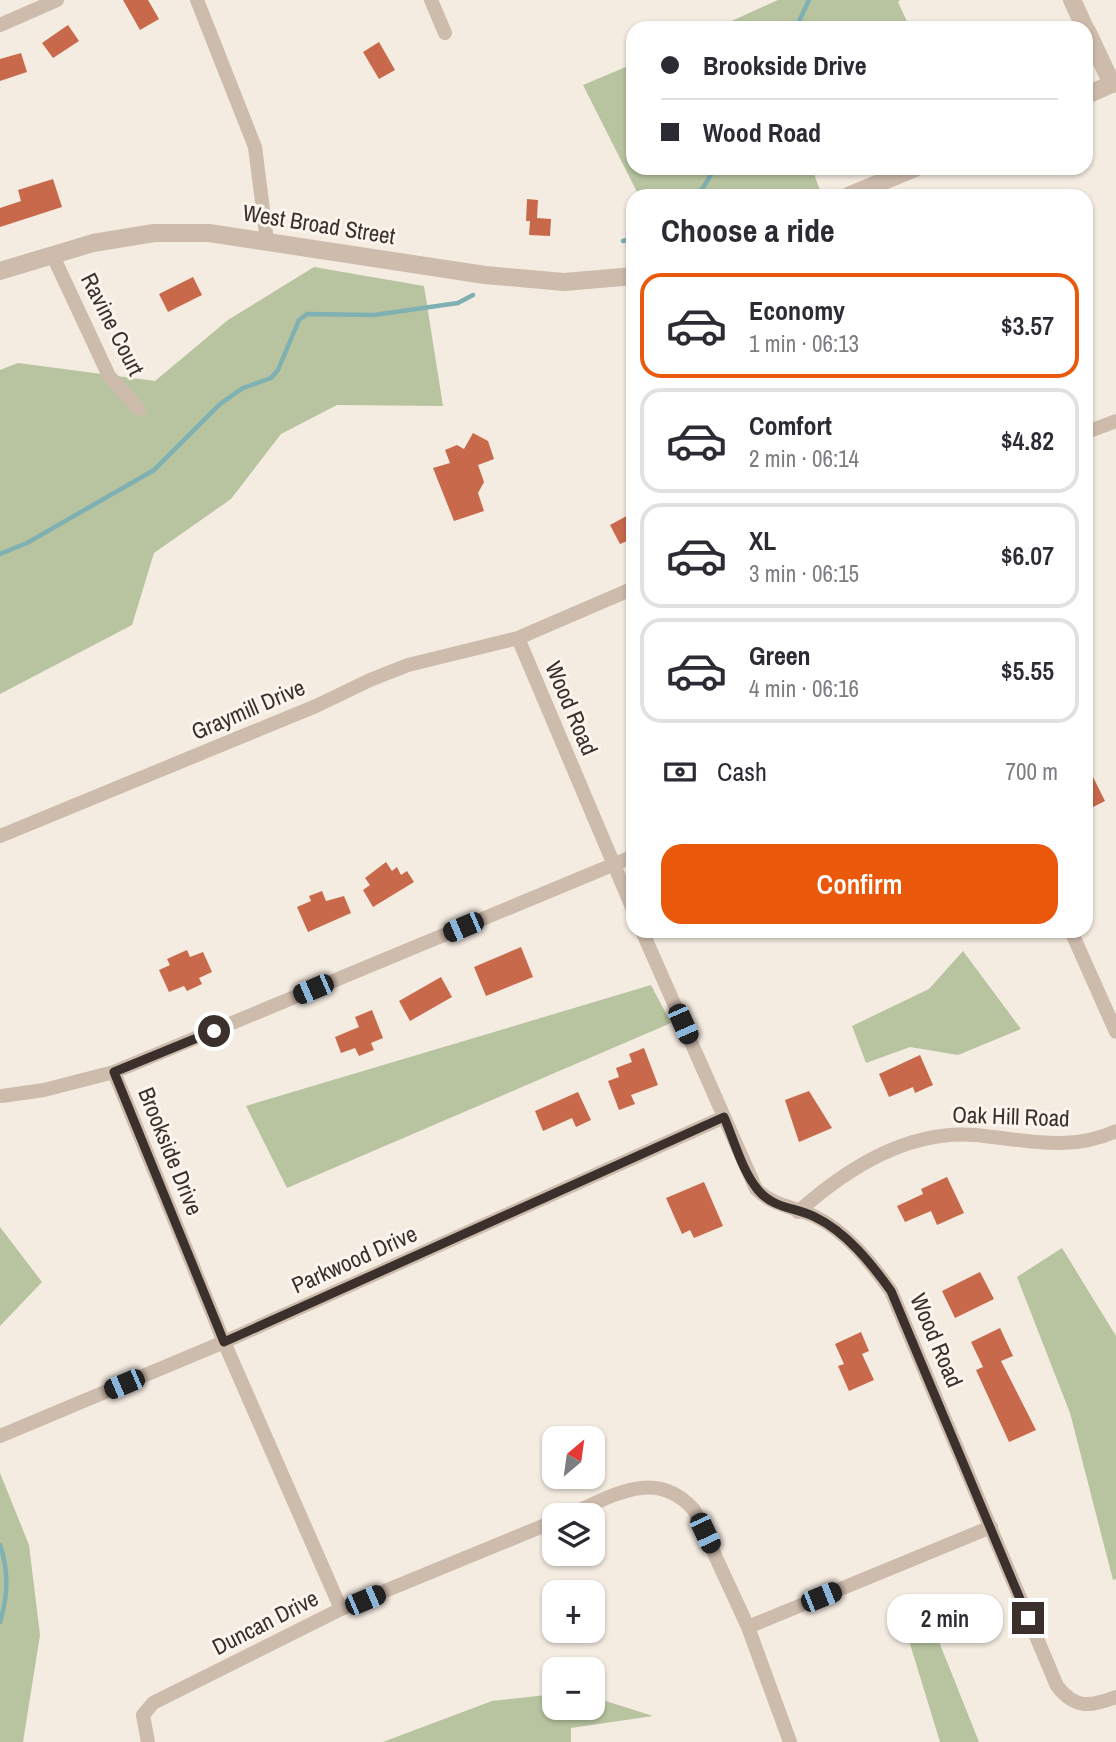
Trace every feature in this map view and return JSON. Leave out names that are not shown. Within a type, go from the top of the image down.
[{"type":"street","points":[[0,25],[57,0]]},
{"type":"street","points":[[197,0],[255,147],[267,241]]},
{"type":"street","points":[[431,0],[444,33]]},
{"type":"street","points":[[1072,0],[1082,21]]},
{"type":"street","points":[[1093,42],[1114,83],[1093,92]]},
{"type":"street","points":[[865,189],[898,175]]},
{"type":"street","name":"West Broad Street","points":[[0,271],[93,243],[154,233],[209,233],[536,280],[597,281],[626,277]]},
{"type":"street","name":"Ravine Court","points":[[53,256],[109,376],[139,409]]},
{"type":"street","points":[[1093,430],[1116,421]]},
{"type":"street","points":[[518,638],[626,591]]},
{"type":"street","name":"Graymill Drive","points":[[0,836],[303,712],[408,665],[518,638]]},
{"type":"street","name":"Wood Road","points":[[518,638],[626,894]]},
{"type":"street","name":"Brookside Drive","points":[[341,1609],[224,1342],[114,1072],[626,859]]},
{"type":"street","name":"Wood Road","points":[[645,938],[757,1189],[780,1207],[828,1225],[865,1256],[891,1291],[1057,1686],[1073,1703],[1082,1705],[1093,1706],[1116,1697]]},
{"type":"street","points":[[1074,938],[1115,1029]]},
{"type":"street","points":[[2,1096],[44,1090],[114,1072]]},
{"type":"street","name":"Parkwood Drive","points":[[0,1436],[224,1342],[724,1117]]},
{"type":"street","name":"Oak Hill Road","points":[[798,1212],[820,1192],[854,1169],[918,1140],[975,1135],[1061,1145],[1086,1141],[1116,1130]]},
{"type":"street","points":[[597,1503],[625,1491],[656,1486],[670,1490],[694,1510],[748,1627],[790,1742]]},
{"type":"street","name":"Duncan Drive","points":[[148,1742],[143,1715],[153,1703],[341,1609],[542,1526]]},
{"type":"street","points":[[748,1627],[990,1527]]},
{"type":"green space","points":[[778,0],[900,0],[898,2],[907,21],[732,21]]},
{"type":"green space","points":[[626,67],[626,170],[583,85]]},
{"type":"green space","points":[[628,175],[814,175],[820,189],[635,189]]},
{"type":"green space","points":[[314,267],[424,286],[443,406],[337,405],[281,434],[231,499],[154,553],[132,625],[0,694],[0,370],[18,363],[155,381],[228,320]]},
{"type":"green space","points":[[963,951],[1021,1029],[958,1055],[910,1047],[866,1063],[852,1026],[929,989]]},
{"type":"green space","points":[[651,985],[671,1023],[287,1188],[246,1106]]},
{"type":"green space","points":[[0,1227],[42,1282],[0,1326]]},
{"type":"green space","points":[[1062,1248],[1116,1336],[1116,1579],[1113,1580],[1070,1413],[1017,1277]]},
{"type":"green space","points":[[0,1473],[29,1545],[40,1635],[23,1742],[0,1742]]},
{"type":"green space","points":[[920,1594],[979,1742],[940,1742],[899,1608]]},
{"type":"green space","points":[[542,1695],[542,1720],[605,1720],[605,1701],[653,1716],[571,1728],[571,1742],[383,1742],[492,1701]]},
{"type":"building","points":[[123,0],[148,0],[159,19],[140,30]]},
{"type":"building","points":[[68,25],[79,41],[53,58],[42,43]]},
{"type":"building","points":[[379,42],[395,70],[379,79],[363,52]]},
{"type":"building","points":[[21,53],[27,72],[0,81],[0,59]]},
{"type":"building","points":[[53,179],[62,207],[0,227],[0,208],[21,201],[18,190]]},
{"type":"building","points":[[527,199],[538,200],[537,218],[551,219],[550,236],[529,235],[530,221],[526,221]]},
{"type":"building","points":[[193,277],[202,295],[168,312],[159,294]]},
{"type":"building","points":[[473,433],[488,441],[494,459],[478,465],[484,482],[478,493],[484,511],[454,521],[433,468],[450,463],[445,450],[457,445],[464,449]]},
{"type":"building","points":[[626,516],[626,541],[620,544],[610,525]]},
{"type":"building","points":[[1093,777],[1105,801],[1093,807]]},
{"type":"building","points":[[386,862],[392,871],[397,867],[401,875],[407,871],[414,882],[373,907],[363,890],[370,885],[365,878]]},
{"type":"building","points":[[322,891],[326,901],[344,896],[351,913],[308,932],[297,907],[311,901],[309,896]]},
{"type":"building","points":[[521,947],[533,977],[486,996],[474,967]]},
{"type":"building","points":[[187,950],[190,957],[203,952],[212,972],[199,978],[202,984],[187,991],[184,986],[169,992],[159,970],[170,965],[167,959]]},
{"type":"building","points":[[441,977],[452,997],[410,1021],[399,1001]]},
{"type":"building","points":[[372,1010],[383,1038],[371,1043],[374,1050],[359,1056],[355,1048],[341,1053],[335,1037],[359,1027],[355,1017]]},
{"type":"building","points":[[644,1048],[658,1085],[631,1095],[635,1104],[619,1110],[608,1081],[619,1077],[616,1068],[632,1062],[629,1054]]},
{"type":"building","points":[[920,1055],[933,1085],[915,1093],[913,1087],[889,1097],[879,1074]]},
{"type":"building","points":[[809,1091],[832,1128],[799,1142],[785,1100]]},
{"type":"building","points":[[578,1092],[591,1120],[576,1127],[572,1118],[543,1131],[535,1111]]},
{"type":"building","points":[[947,1177],[964,1213],[937,1225],[931,1211],[905,1222],[897,1206],[923,1194],[921,1189]]},
{"type":"building","points":[[704,1182],[723,1226],[694,1238],[690,1230],[682,1234],[666,1198]]},
{"type":"building","points":[[980,1272],[994,1299],[955,1318],[942,1291]]},
{"type":"building","points":[[1000,1328],[1013,1356],[1001,1361],[1036,1430],[1009,1442],[976,1370],[983,1367],[971,1342]]},
{"type":"building","points":[[861,1332],[869,1351],[862,1354],[874,1380],[849,1391],[838,1366],[844,1364],[835,1344]]},
{"type":"waterway","points":[[799,21],[809,0]]},
{"type":"waterway","points":[[702,189],[711,175]]},
{"type":"waterway","points":[[0,554],[27,543],[154,470],[220,404],[243,388],[271,378],[278,370],[299,320],[307,314],[374,315],[458,303],[473,295]]},
{"type":"waterway","points":[[0,1545],[6,1584],[0,1622]]},
{"type":"route","points":[[214,1031],[114,1072],[224,1342],[724,1117],[757,1189],[780,1207],[814,1216],[828,1225],[865,1256],[891,1291],[1028,1618]]}]
